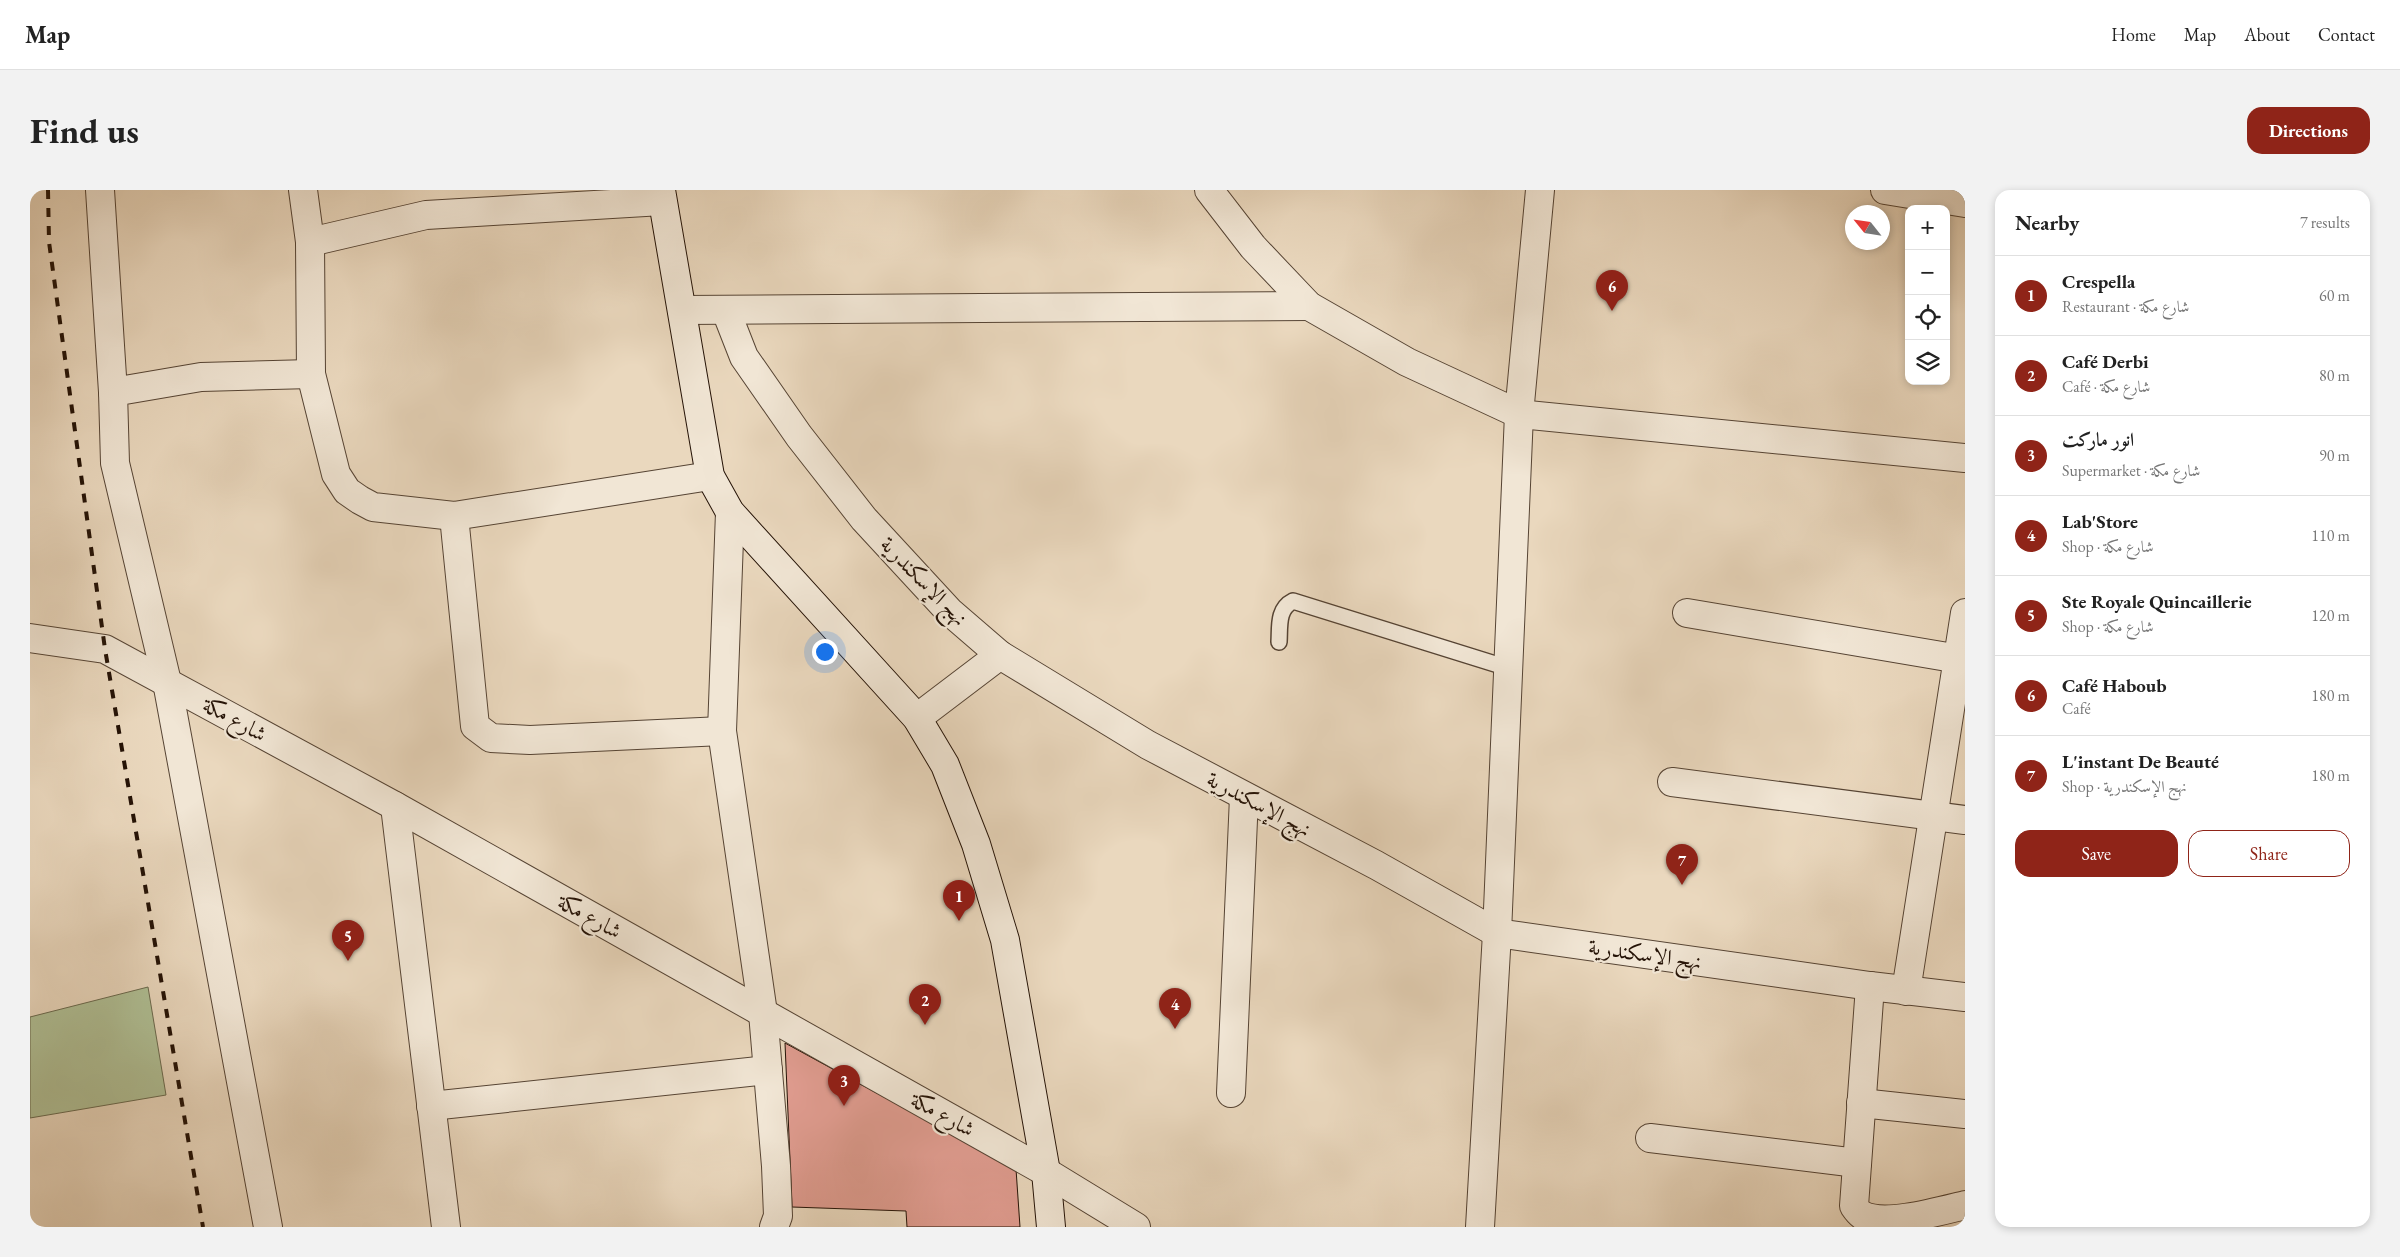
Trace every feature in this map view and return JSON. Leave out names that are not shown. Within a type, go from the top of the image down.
[{"type":"street","points":[[100,190],[113,392],[115,463],[167,682],[268,1227]]},
{"type":"street","points":[[303,190],[310,242],[311,374],[336,474],[347,491],[373,507],[454,516],[710,476]]},
{"type":"street","points":[[1209,190],[1253,247],[1309,306],[1407,362],[1519,414],[1965,458]]},
{"type":"street","points":[[1480,1227],[1497,933],[1519,414],[1540,190]]},
{"type":"street","points":[[1885,190],[1965,202]]},
{"type":"street","points":[[310,242],[426,215],[662,196],[710,476],[730,512],[917,718],[944,765],[976,844],[1005,940],[1046,1172],[1051,1227]]},
{"type":"street","points":[[682,310],[1309,306]]},
{"type":"street","name":"نهج الإسكندرية","points":[[726,310],[744,356],[799,436],[864,519],[949,611],[1000,655],[1148,745],[1376,865],[1497,933],[1906,991],[1965,997]]},
{"type":"street","points":[[113,392],[201,377],[311,374]]},
{"type":"street","points":[[730,512],[722,731],[763,1014],[776,1166],[778,1216],[774,1227]]},
{"type":"street","points":[[454,516],[475,726],[483,733],[491,738],[530,740],[722,731]]},
{"type":"street","points":[[1686,613],[1961,659]]},
{"type":"street","points":[[1906,991],[1933,817],[1961,659],[1965,613]]},
{"type":"street","name":"شارع مكة","points":[[30,638],[105,649],[167,682],[395,806],[1046,1172],[1136,1227]]},
{"type":"street","points":[[917,718],[1000,655]]},
{"type":"street","points":[[1672,782],[1965,820]]},
{"type":"street","points":[[1231,1093],[1244,797]]},
{"type":"street","points":[[395,806],[446,1227]]},
{"type":"street","points":[[1870,986],[1854,1206],[1862,1215],[1878,1219],[1913,1219],[1965,1205]]},
{"type":"street","points":[[431,1106],[768,1070]]},
{"type":"street","points":[[1861,1103],[1965,1114]]},
{"type":"street","points":[[1650,1138],[1857,1163]]},
{"type":"lane","points":[[1278,642],[1281,612],[1287,604],[1293,601],[1508,668]]},
{"type":"green space","points":[[148,987],[166,1095],[30,1118],[30,1017]]},
{"type":"building","points":[[785,1043],[1016,1169],[1020,1227],[907,1227],[906,1211],[792,1207]]},
{"type":"railway","points":[[48,190],[49,242],[105,649],[203,1227]]},
{"type":"place","name":"Café Haboub","points":[[1612,311]]},
{"type":"place","name":"L'instant De Beauté","points":[[1682,885]]},
{"type":"place","name":"Crespella","points":[[959,921]]},
{"type":"place","name":"Ste Royale Quincaillerie","points":[[348,961]]},
{"type":"place","name":"Café Derbi","points":[[925,1025]]},
{"type":"place","name":"Lab'Store","points":[[1175,1029]]},
{"type":"place","name":"انور ماركت","points":[[844,1106]]}]
